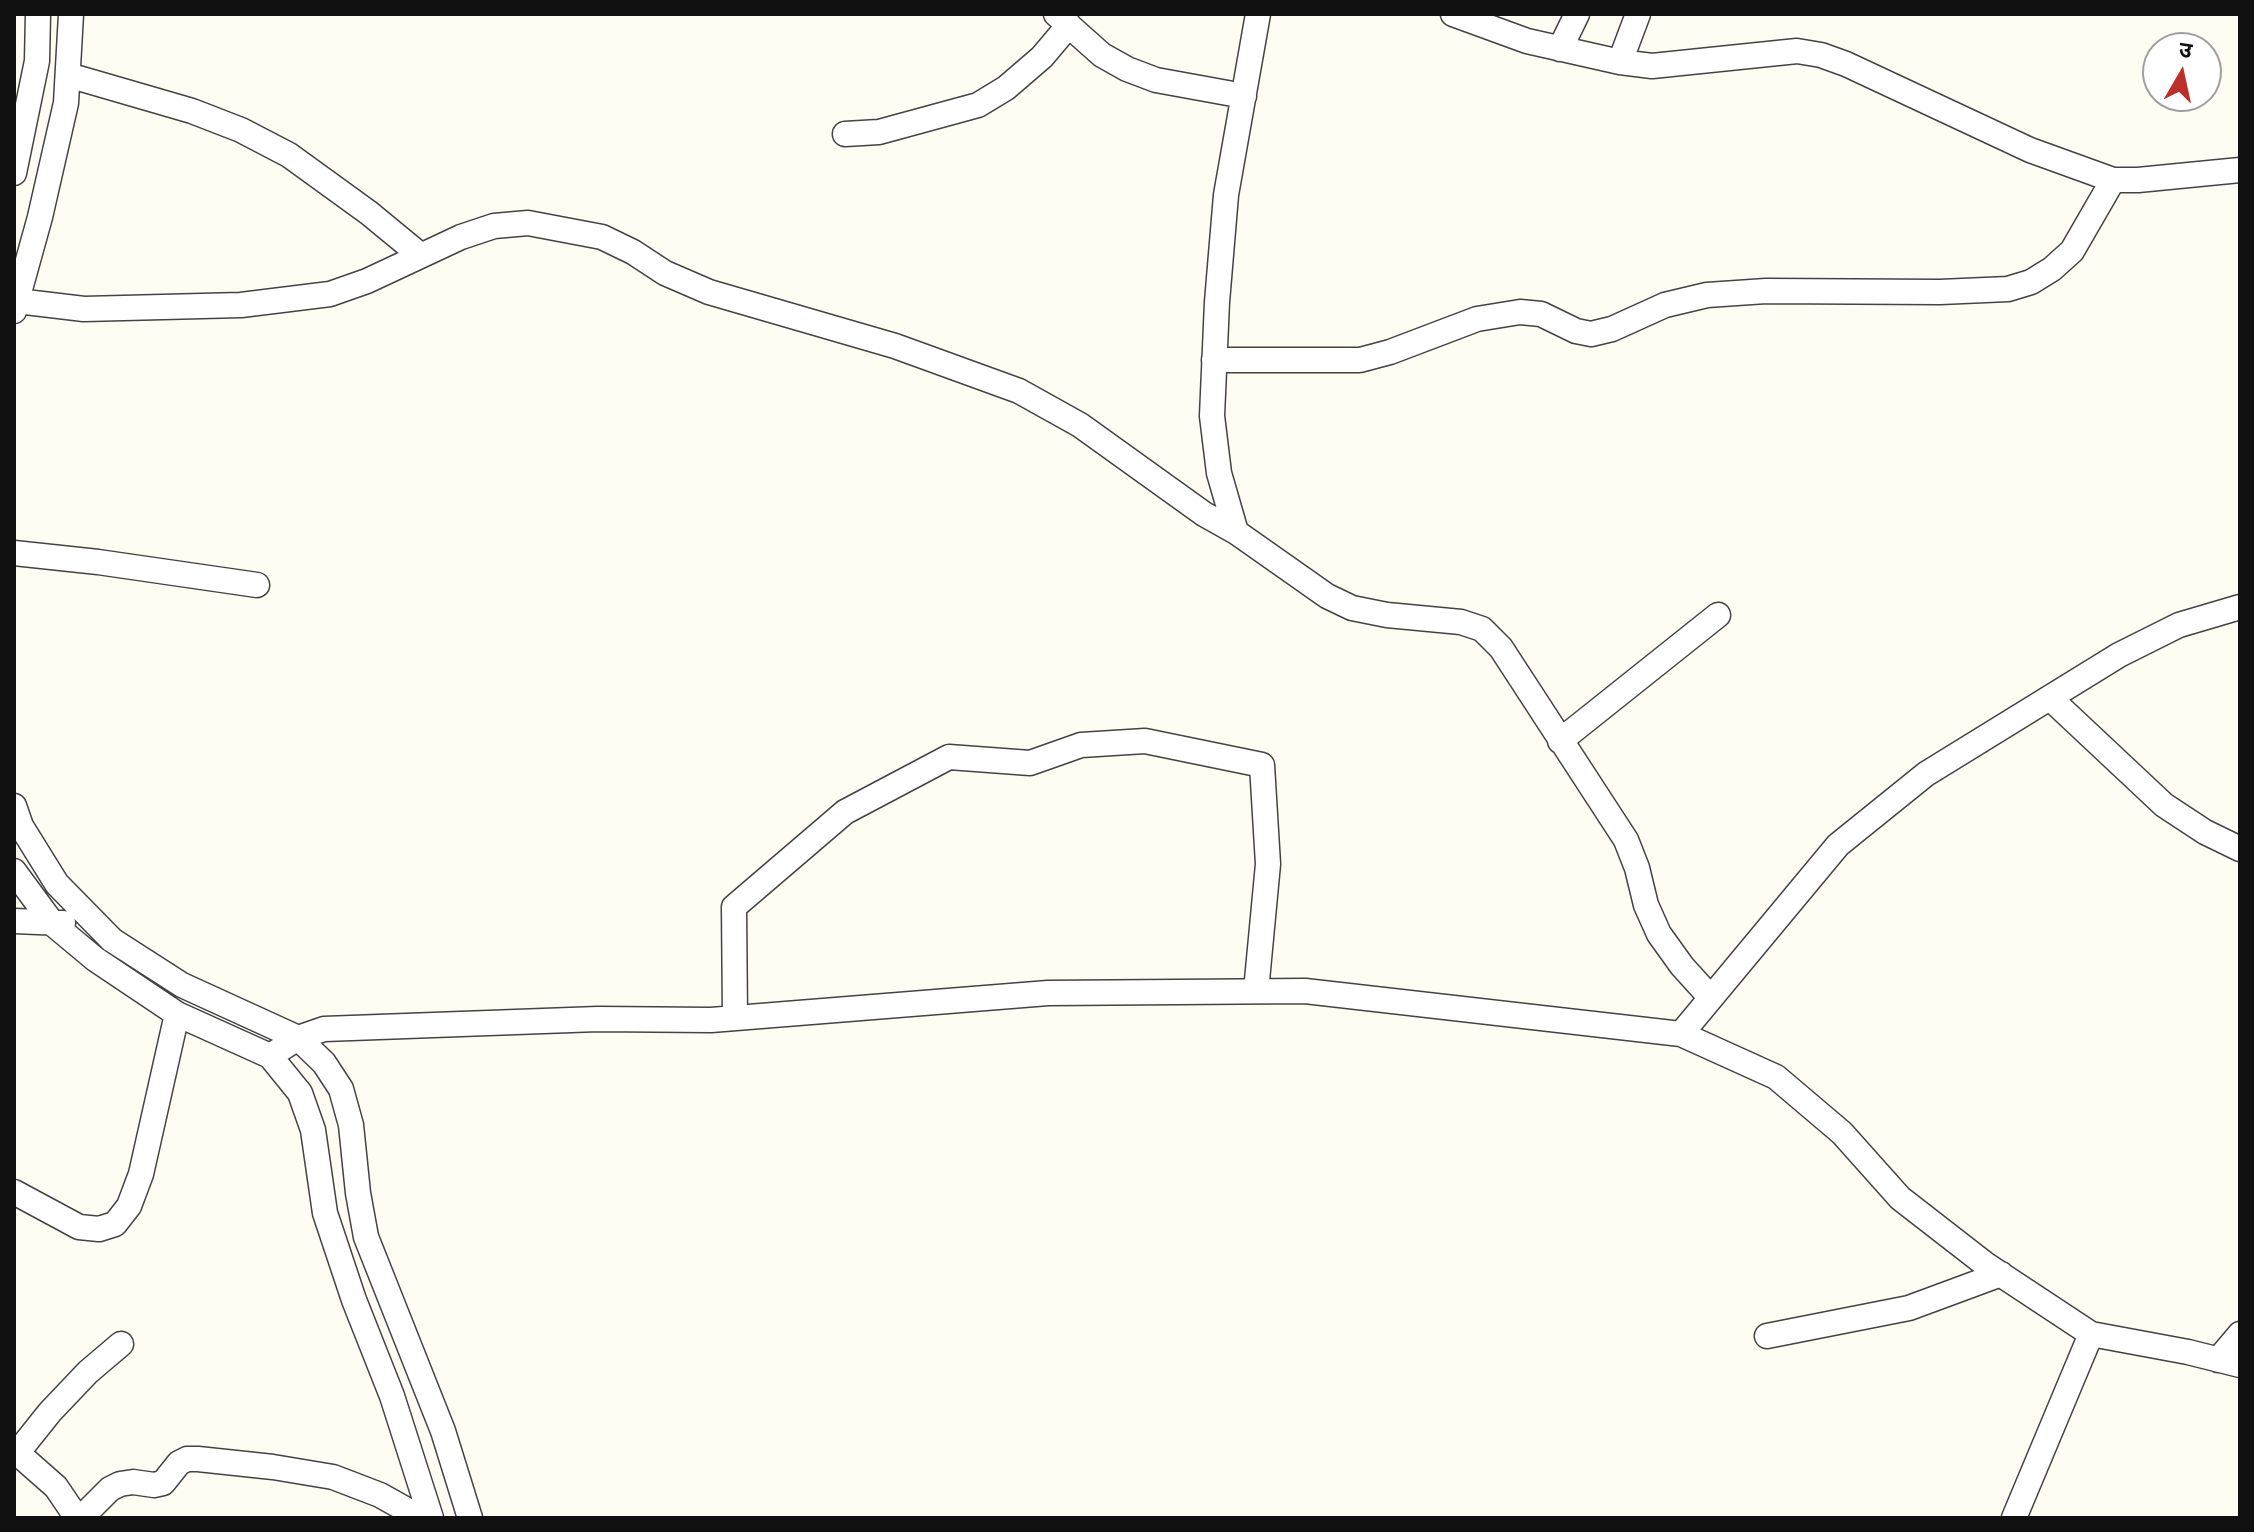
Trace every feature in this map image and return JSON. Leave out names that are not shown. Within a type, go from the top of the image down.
[{"type":"street","points":[[14,173],[37,61],[38,14]]},
{"type":"street","points":[[71,14],[66,103],[16,306],[84,309],[241,305],[330,294],[494,226],[528,223],[602,237],[665,273],[709,292],[895,346],[1019,391],[1080,425],[1204,514],[1236,532],[1327,596],[1352,608],[1387,615],[1461,622],[1482,629],[1501,648],[1626,840],[1646,905],[1659,934],[1711,998]]},
{"type":"street","points":[[1236,532],[1219,473],[1212,416],[1214,360],[1226,195],[1258,14]]},
{"type":"street","points":[[1453,14],[1527,41],[1652,66],[1797,51],[1821,55],[2030,150],[2113,180],[2240,170]]},
{"type":"street","points":[[1560,49],[1577,14]]},
{"type":"street","points":[[1620,62],[1638,14]]},
{"type":"street","points":[[845,134],[879,132],[978,105],[1006,88],[1042,57],[1062,20],[1102,55],[1127,69],[1156,80],[1244,96]]},
{"type":"street","points":[[68,75],[192,111],[241,130],[289,155],[369,213],[420,255]]},
{"type":"street","points":[[1214,360],[1360,360],[1477,319],[1520,312],[1541,314],[1576,331],[1591,334],[1612,329],[1665,305],[1707,295],[1766,291],[1940,292],[2008,289],[2031,282],[2072,251],[2113,180]]},
{"type":"street","points":[[14,553],[257,585]]},
{"type":"street","points":[[1681,1034],[1838,845],[1926,774],[2119,655],[2179,625],[2240,607]]},
{"type":"street","points":[[1560,741],[1718,615]]},
{"type":"street","points":[[2051,699],[2164,805],[2205,832],[2240,849]]},
{"type":"street","points":[[735,1018],[734,907],[845,812],[949,757],[1030,763],[1081,745],[1145,741],[1262,765],[1268,864],[1256,991]]},
{"type":"street","points":[[14,806],[21,826],[57,884],[112,940],[182,985],[298,1038],[324,1063],[341,1089],[351,1125],[366,1237],[443,1431],[470,1518]]},
{"type":"street","points":[[14,871],[53,924],[95,959],[177,1014],[270,1056],[300,1093],[313,1130],[325,1213],[354,1300],[402,1424],[431,1518]]},
{"type":"street","points":[[14,921],[53,924],[94,921]]},
{"type":"street","points":[[270,1056],[298,1038],[324,1029],[598,1019],[711,1020],[1048,993],[1305,991],[1681,1034],[1776,1077],[1842,1133],[1900,1198],[2001,1274],[2091,1334],[2229,1362],[2240,1334]]},
{"type":"street","points":[[14,1192],[79,1227],[99,1229],[115,1224],[129,1206],[141,1174],[177,1014]]},
{"type":"street","points":[[1767,1336],[1909,1308],[2001,1274]]},
{"type":"street","points":[[2014,1518],[2091,1334]]},
{"type":"street","points":[[121,1344],[88,1372],[16,1451],[56,1487],[79,1518],[110,1489],[133,1482],[163,1483],[179,1463],[187,1459],[273,1467],[333,1477],[380,1495],[421,1518]]}]
